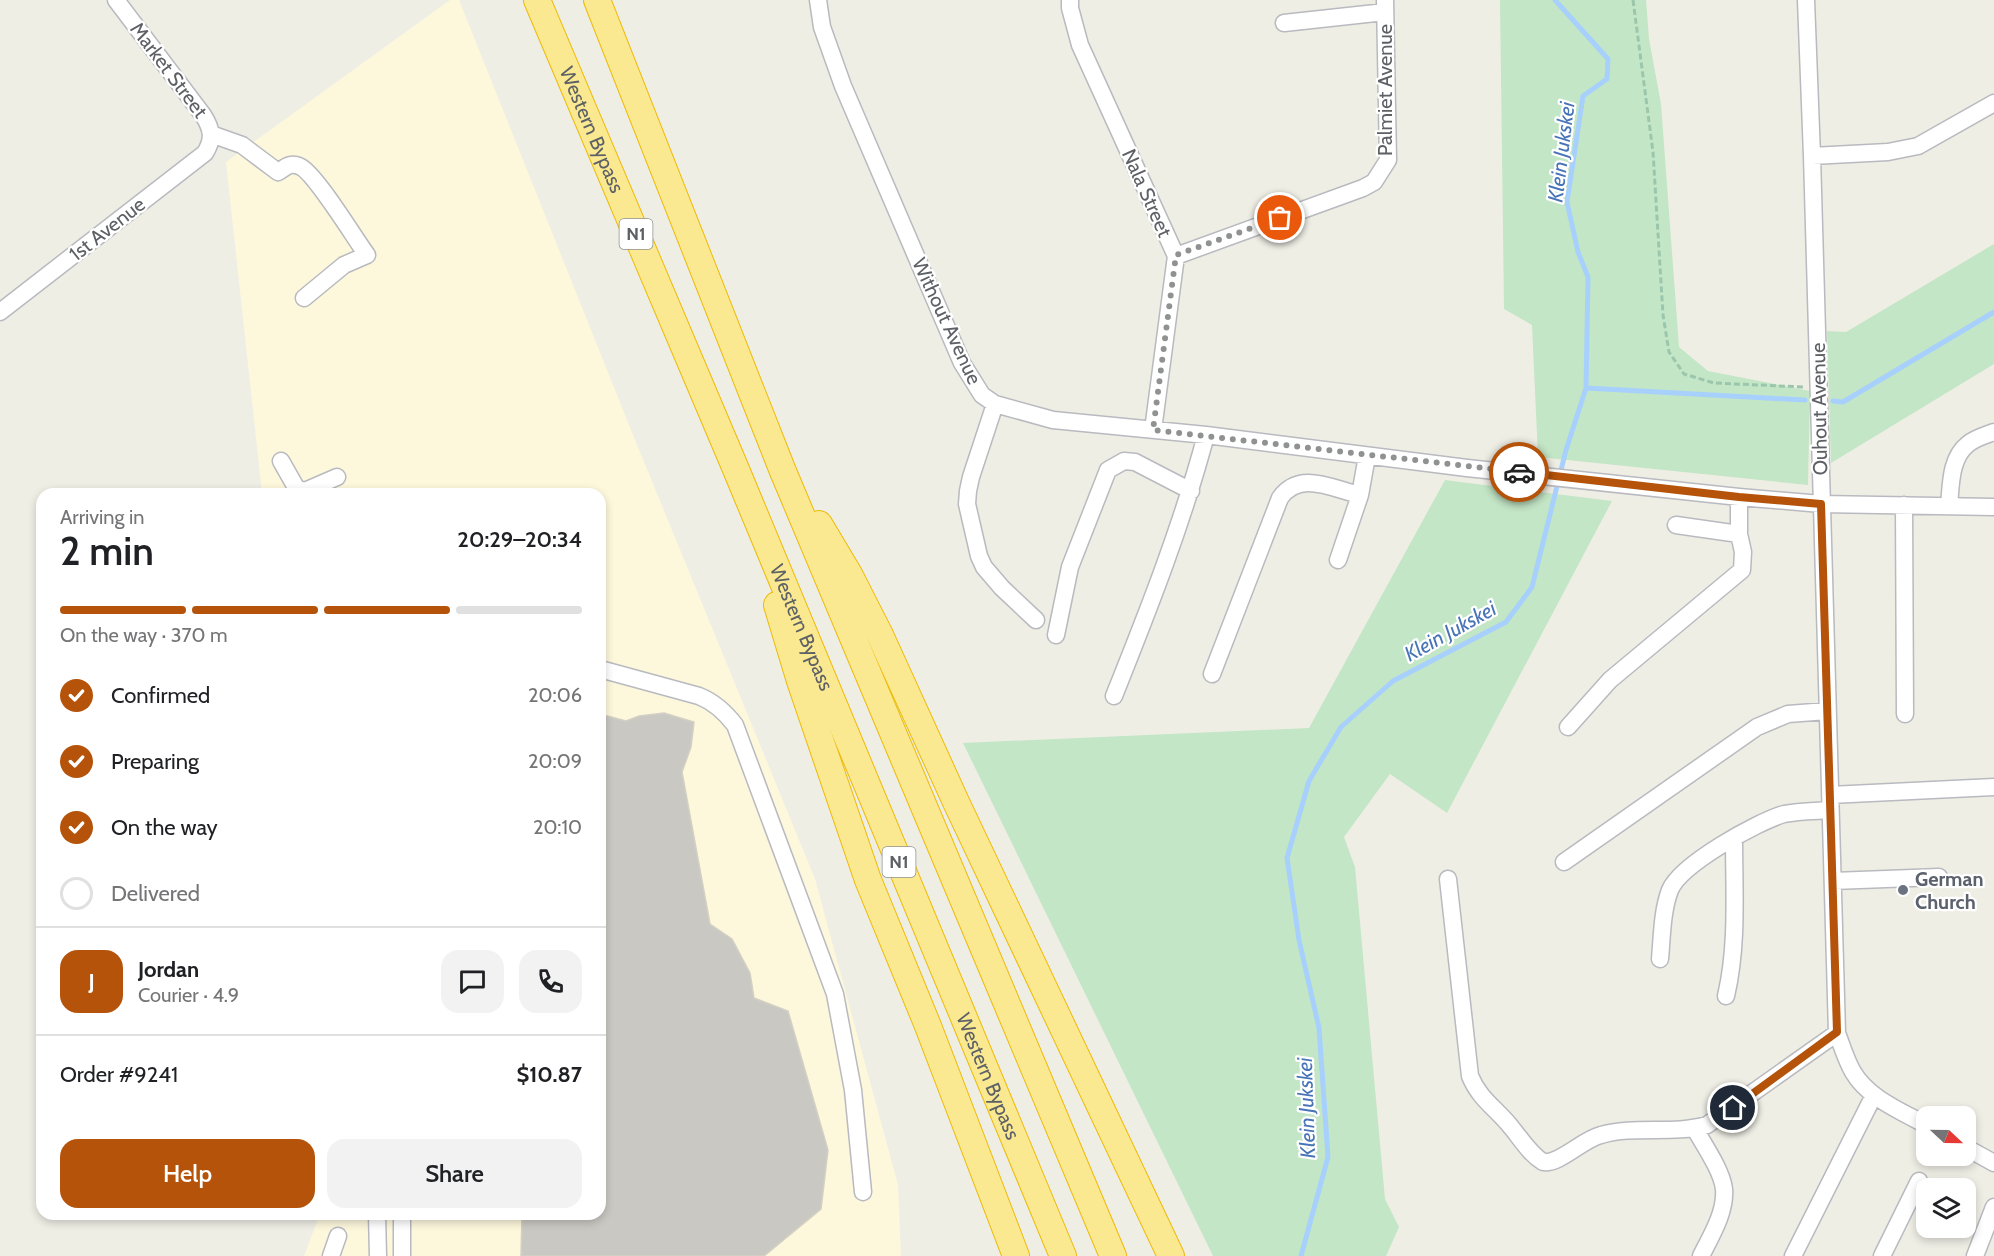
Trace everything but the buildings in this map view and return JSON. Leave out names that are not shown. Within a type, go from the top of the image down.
[{"type":"highway","name":"Western Bypass","points":[[537,0],[735,467],[1063,1256]]},
{"type":"highway","name":"N1","points":[[597,0],[782,469],[1113,1256]]},
{"type":"highway","points":[[735,467],[800,681],[868,880],[928,1026],[1016,1256]]},
{"type":"highway","points":[[782,469],[821,527],[850,576],[880,635],[956,802],[1171,1256]]},
{"type":"street","name":"Market Street","points":[[116,0],[203,115],[210,126],[211,139]]},
{"type":"street","name":"Without Avenue","points":[[818,0],[822,27],[843,86],[962,363],[982,395],[994,404],[1053,420],[1206,435],[1367,456],[1739,497],[1821,504],[1994,507]]},
{"type":"street","name":"Nala Street","points":[[1070,0],[1080,45],[1176,255],[1153,430]]},
{"type":"street","name":"Ouhout Avenue","points":[[1806,0],[1837,1032],[1854,1074],[1874,1095],[1916,1119]]},
{"type":"street","points":[[1284,23],[1385,6]]},
{"type":"street","name":"Palmiet Avenue","points":[[1176,255],[1363,188],[1374,182],[1388,160],[1385,6]]},
{"type":"street","points":[[1812,156],[1888,152],[1918,146],[1994,103]]},
{"type":"street","points":[[211,139],[242,145],[278,172],[290,164],[297,164],[304,168],[318,184],[366,255],[344,265],[304,298]]},
{"type":"street","name":"1st Avenue","points":[[0,312],[206,153],[211,139]]},
{"type":"street","points":[[994,404],[971,477],[968,504],[979,556],[984,567],[1002,588],[1036,620]]},
{"type":"street","points":[[1949,506],[1952,473],[1959,456],[1967,444],[1994,432]]},
{"type":"street","points":[[1114,696],[1191,491],[1206,435]]},
{"type":"street","points":[[1338,560],[1360,495],[1367,456]]},
{"type":"street","points":[[281,461],[296,488]]},
{"type":"street","points":[[1056,635],[1070,567],[1108,470],[1124,461],[1136,462],[1191,491]]},
{"type":"street","points":[[312,488],[337,477]]},
{"type":"street","points":[[1212,674],[1280,498],[1286,490],[1294,484],[1312,483],[1360,495]]},
{"type":"street","points":[[1568,727],[1610,680],[1742,570],[1739,497]]},
{"type":"street","points":[[1904,505],[1905,714]]},
{"type":"street","points":[[1676,525],[1739,534]]},
{"type":"street","points":[[606,671],[711,701],[728,715],[735,725],[835,994],[853,1090],[863,1192]]},
{"type":"street","points":[[1564,862],[1757,727],[1788,714],[1827,711]]},
{"type":"street","points":[[1660,959],[1666,904],[1676,879],[1686,869],[1768,819],[1830,802],[1994,787]]},
{"type":"street","points":[[1726,996],[1732,971],[1734,945],[1734,838]]},
{"type":"street","points":[[1833,881],[1939,877]]},
{"type":"street","points":[[1448,879],[1470,1076],[1481,1097],[1543,1162],[1553,1161],[1598,1135],[1615,1131],[1695,1128],[1707,1125],[1837,1032]]},
{"type":"street","points":[[1794,1256],[1874,1095]]},
{"type":"street","points":[[1695,1128],[1724,1188],[1718,1219],[1701,1256]]},
{"type":"street","points":[[1976,1153],[1994,1163]]},
{"type":"street","points":[[1882,1256],[1916,1187]]},
{"type":"street","points":[[1975,1256],[1994,1207]]},
{"type":"street","points":[[377,1220],[378,1256]]},
{"type":"street","points":[[402,1220],[402,1256]]},
{"type":"street","points":[[331,1256],[338,1236]]},
{"type":"path","points":[[1633,0],[1653,152],[1663,315],[1669,352],[1684,374],[1714,383],[1818,388]]},
{"type":"shaded area","points":[[450,0],[459,0],[635,440],[815,879],[898,1185],[901,1256],[304,1256],[318,1220],[606,1220],[606,488],[261,488],[226,162]]},
{"type":"green space","points":[[1500,0],[1646,0],[1649,39],[1661,104],[1679,347],[1708,371],[1810,391],[1808,485],[1538,457],[1532,325],[1504,309]]},
{"type":"green space","points":[[1994,244],[1994,364],[1831,463],[1827,331],[1846,332]]},
{"type":"green space","points":[[1445,480],[1612,501],[1447,813],[1390,774],[1344,837],[1355,867],[1385,1199],[1399,1227],[1386,1256],[1213,1256],[963,743],[1309,728]]},
{"type":"waterway","name":"Klein Jukskei","points":[[1301,1256],[1328,1157],[1319,1028],[1299,940],[1287,858],[1309,781],[1341,727],[1393,681],[1506,622],[1532,587],[1566,450],[1586,388],[1588,277],[1578,252],[1567,202],[1583,96],[1607,79],[1608,59],[1555,0]]},
{"type":"waterway","points":[[1833,401],[1843,402],[1994,312]]},
{"type":"waterway","points":[[1586,388],[1805,400]]},
{"type":"way so far","points":[[1280,218],[1176,255],[1153,430],[1467,468],[1519,472]]},
{"type":"place","name":"German Church","points":[[1903,890]]},
{"type":"route","points":[[1519,472],[1821,504],[1837,1032],[1733,1108]]}]
